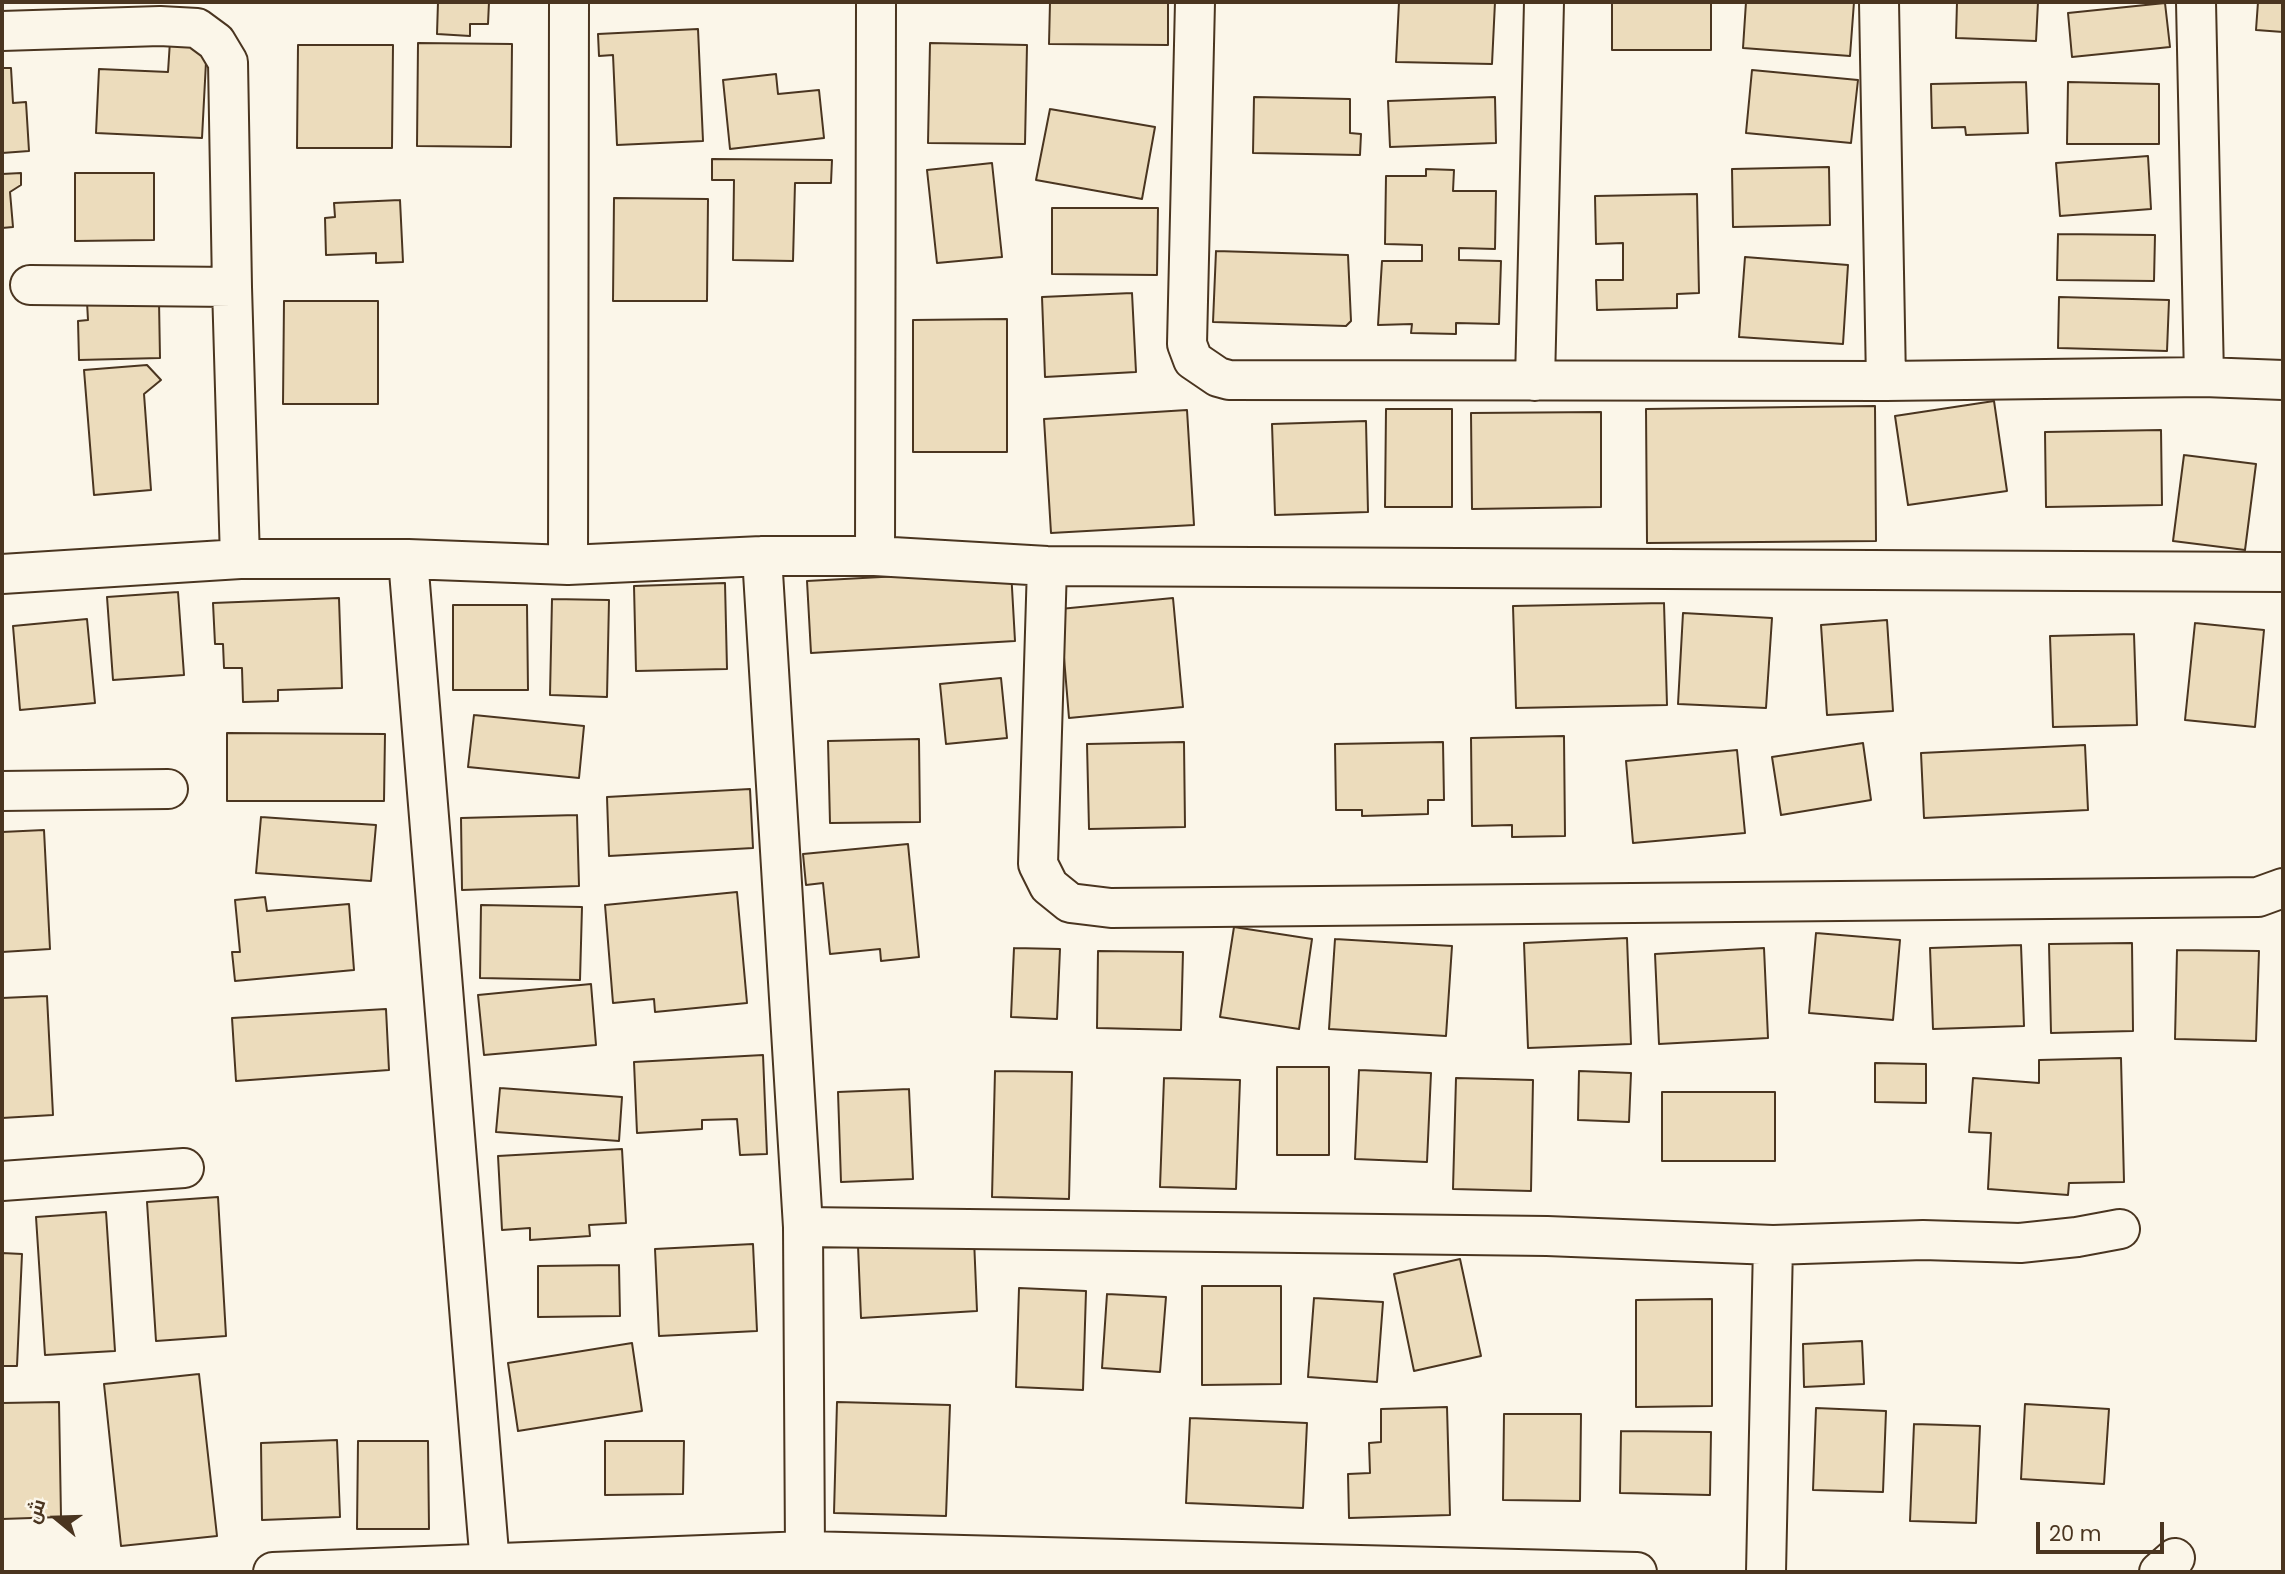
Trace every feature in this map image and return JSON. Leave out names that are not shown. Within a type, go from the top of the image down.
[{"type":"street","points":[[568,565],[569,2]]},
{"type":"street","points":[[874,556],[876,2]]},
{"type":"street","points":[[1195,2],[1187,344],[1193,360],[1218,377],[1229,380],[1535,381],[2204,377],[2283,380]]},
{"type":"street","points":[[1535,381],[1544,2]]},
{"type":"street","points":[[1879,2],[1886,381]]},
{"type":"street","points":[[2196,2],[2204,377]]},
{"type":"street","points":[[2,31],[197,28],[216,42],[228,62],[240,559]]},
{"type":"street","points":[[30,285],[232,287]]},
{"type":"street","points":[[762,556],[803,1227],[805,1551]]},
{"type":"street","points":[[2,575],[240,559],[408,559],[568,565],[762,556],[874,556],[1047,566],[2283,572]]},
{"type":"street","points":[[408,559],[490,1565]]},
{"type":"street","points":[[1047,566],[1038,864],[1049,886],[1070,904],[1111,908],[2258,897],[2283,888]]},
{"type":"street","points":[[2,791],[168,789]]},
{"type":"street","points":[[2,1181],[184,1168]]},
{"type":"street","points":[[803,1227],[1547,1236],[1773,1245],[1923,1240],[2020,1242],[2077,1237],[2120,1229]]},
{"type":"street","points":[[1766,1572],[1773,1245]]},
{"type":"street","points":[[273,1572],[805,1551],[1637,1572]]},
{"type":"building","points":[[438,2],[489,2],[488,24],[470,24],[470,36],[437,34]]},
{"type":"building","points":[[1050,2],[1168,2],[1168,45],[1049,44]]},
{"type":"building","points":[[1399,2],[1495,2],[1492,64],[1396,62]]},
{"type":"building","points":[[1612,2],[1711,2],[1711,50],[1612,50]]},
{"type":"building","points":[[1746,2],[1854,2],[1850,56],[1743,48]]},
{"type":"building","points":[[1957,2],[2038,2],[2036,41],[1956,38]]},
{"type":"building","points":[[2258,2],[2283,2],[2283,32],[2256,30]]},
{"type":"building","points":[[2165,3],[2170,47],[2072,57],[2068,13]]},
{"type":"building","points":[[698,29],[703,141],[617,145],[613,55],[599,56],[598,34]]},
{"type":"building","points":[[170,41],[207,43],[202,138],[96,133],[99,69],[168,72]]},
{"type":"building","points":[[418,43],[512,44],[511,147],[417,146]]},
{"type":"building","points":[[930,43],[1027,45],[1025,144],[928,143]]},
{"type":"building","points":[[298,45],[393,45],[392,148],[297,148]]},
{"type":"building","points":[[2,68],[11,68],[13,103],[26,102],[29,151],[2,153]]},
{"type":"building","points":[[1752,70],[1858,80],[1851,143],[1746,133]]},
{"type":"building","points":[[776,74],[778,94],[819,90],[824,138],[730,149],[723,80]]},
{"type":"building","points":[[2026,82],[2028,133],[1966,135],[1965,127],[1932,128],[1931,84]]},
{"type":"building","points":[[2068,82],[2159,84],[2159,144],[2067,144]]},
{"type":"building","points":[[1254,97],[1350,99],[1350,133],[1361,134],[1360,155],[1253,153]]},
{"type":"building","points":[[1495,97],[1496,143],[1390,147],[1388,101]]},
{"type":"building","points":[[1050,109],[1155,127],[1142,199],[1036,180]]},
{"type":"building","points":[[2148,156],[2151,209],[2060,216],[2056,163]]},
{"type":"building","points":[[712,159],[832,160],[831,183],[795,183],[793,261],[733,260],[734,180],[712,180]]},
{"type":"building","points":[[992,163],[1002,257],[937,263],[927,170]]},
{"type":"building","points":[[1829,167],[1830,225],[1733,227],[1732,169]]},
{"type":"building","points":[[1426,169],[1454,170],[1453,191],[1496,191],[1495,249],[1459,248],[1459,260],[1501,261],[1499,324],[1456,323],[1456,334],[1411,333],[1412,324],[1378,325],[1382,261],[1422,261],[1422,245],[1385,244],[1386,176],[1426,176]]},
{"type":"building","points":[[21,173],[21,185],[10,192],[13,227],[2,228],[2,174]]},
{"type":"building","points":[[75,173],[154,173],[154,240],[75,241]]},
{"type":"building","points":[[1697,194],[1699,293],[1677,294],[1677,308],[1597,310],[1596,280],[1623,280],[1623,243],[1596,244],[1595,196]]},
{"type":"building","points":[[614,198],[708,199],[707,301],[613,301]]},
{"type":"building","points":[[400,200],[403,262],[376,263],[376,253],[326,255],[325,218],[335,217],[334,203]]},
{"type":"building","points":[[1052,208],[1158,208],[1157,275],[1052,274]]},
{"type":"building","points":[[2058,234],[2155,235],[2154,281],[2057,280]]},
{"type":"building","points":[[1216,251],[1348,255],[1351,321],[1346,326],[1213,322]]},
{"type":"building","points":[[1745,257],[1848,265],[1843,344],[1739,337]]},
{"type":"building","points":[[1132,293],[1136,372],[1045,377],[1042,297]]},
{"type":"building","points":[[2059,297],[2169,300],[2167,351],[2058,348]]},
{"type":"building","points":[[159,301],[160,358],[79,360],[78,321],[88,320],[87,302]]},
{"type":"building","points":[[284,301],[378,301],[378,404],[283,404]]},
{"type":"building","points":[[1007,319],[1007,452],[913,452],[913,320]]},
{"type":"building","points":[[147,365],[161,380],[144,394],[151,490],[94,495],[84,370]]},
{"type":"building","points":[[1994,401],[2007,491],[1908,505],[1895,416]]},
{"type":"building","points":[[1875,406],[1876,541],[1647,543],[1646,409]]},
{"type":"building","points":[[1386,409],[1452,409],[1452,507],[1385,507]]},
{"type":"building","points":[[1187,410],[1194,525],[1051,533],[1044,419]]},
{"type":"building","points":[[1601,412],[1601,507],[1472,509],[1471,413]]},
{"type":"building","points":[[1366,421],[1368,512],[1275,515],[1272,424]]},
{"type":"building","points":[[2161,430],[2162,505],[2046,507],[2045,432]]},
{"type":"building","points":[[2184,455],[2256,464],[2245,550],[2173,541]]},
{"type":"building","points":[[1011,570],[1015,641],[811,653],[807,581]]},
{"type":"building","points":[[725,583],[727,669],[636,671],[634,586]]},
{"type":"building","points":[[178,592],[184,675],[113,680],[107,597]]},
{"type":"building","points":[[339,598],[342,688],[278,690],[278,701],[243,702],[242,668],[224,668],[223,644],[215,644],[213,603]]},
{"type":"building","points":[[1173,598],[1183,707],[1069,718],[1060,609]]},
{"type":"building","points":[[552,599],[609,600],[607,697],[550,695]]},
{"type":"building","points":[[1664,603],[1667,705],[1516,708],[1513,606]]},
{"type":"building","points":[[453,605],[527,605],[528,690],[453,690]]},
{"type":"building","points":[[1683,613],[1772,618],[1766,708],[1678,704]]},
{"type":"building","points":[[87,619],[95,703],[20,710],[13,626]]},
{"type":"building","points":[[1887,620],[1893,711],[1827,715],[1821,625]]},
{"type":"building","points":[[2195,623],[2264,630],[2255,727],[2185,720]]},
{"type":"building","points":[[2134,634],[2137,725],[2053,727],[2050,636]]},
{"type":"building","points":[[1001,678],[1007,738],[946,744],[940,684]]},
{"type":"building","points":[[474,715],[584,726],[579,778],[468,767]]},
{"type":"building","points":[[227,733],[385,734],[384,801],[227,801]]},
{"type":"building","points":[[1564,736],[1565,836],[1512,837],[1512,825],[1472,826],[1471,738]]},
{"type":"building","points":[[919,739],[920,822],[830,823],[828,741]]},
{"type":"building","points":[[1184,742],[1185,827],[1089,829],[1087,744]]},
{"type":"building","points":[[1443,742],[1444,800],[1428,800],[1428,814],[1362,816],[1362,810],[1336,810],[1335,744]]},
{"type":"building","points":[[1863,743],[1871,800],[1781,815],[1772,757]]},
{"type":"building","points":[[2085,745],[2088,810],[1924,818],[1921,753]]},
{"type":"building","points":[[1737,750],[1745,833],[1633,843],[1626,761]]},
{"type":"building","points":[[750,789],[753,848],[609,856],[607,797]]},
{"type":"building","points":[[577,815],[579,886],[462,890],[461,818]]},
{"type":"building","points":[[261,817],[376,825],[371,881],[256,873]]},
{"type":"building","points":[[44,830],[50,949],[2,952],[2,832]]},
{"type":"building","points":[[908,844],[919,957],[881,961],[880,949],[830,954],[823,883],[806,885],[803,854]]},
{"type":"building","points":[[737,892],[747,1003],[655,1012],[654,999],[613,1003],[605,905]]},
{"type":"building","points":[[265,897],[267,911],[349,904],[354,970],[235,981],[232,952],[240,952],[235,900]]},
{"type":"building","points":[[481,905],[582,907],[580,980],[480,978]]},
{"type":"building","points":[[1234,927],[1312,939],[1299,1029],[1220,1017]]},
{"type":"building","points":[[1816,933],[1900,940],[1893,1020],[1809,1013]]},
{"type":"building","points":[[1627,938],[1631,1044],[1528,1048],[1524,943]]},
{"type":"building","points":[[1335,939],[1452,946],[1446,1036],[1329,1029]]},
{"type":"building","points":[[2132,943],[2133,1031],[2051,1033],[2049,944]]},
{"type":"building","points":[[2021,945],[2024,1026],[1933,1029],[1930,948]]},
{"type":"building","points":[[1014,948],[1060,949],[1057,1019],[1011,1017]]},
{"type":"building","points":[[1764,948],[1768,1038],[1659,1044],[1655,954]]},
{"type":"building","points":[[2177,950],[2259,951],[2256,1041],[2175,1039]]},
{"type":"building","points":[[1098,951],[1183,952],[1181,1030],[1097,1028]]},
{"type":"building","points":[[591,984],[596,1045],[484,1055],[478,995]]},
{"type":"building","points":[[47,996],[53,1115],[2,1118],[2,998]]},
{"type":"building","points":[[386,1009],[389,1070],[236,1081],[232,1018]]},
{"type":"building","points":[[763,1055],[767,1154],[740,1155],[737,1119],[702,1120],[702,1129],[637,1133],[634,1062]]},
{"type":"building","points":[[2121,1058],[2124,1182],[2069,1183],[2068,1195],[1988,1189],[1991,1133],[1969,1132],[1973,1078],[2039,1083],[2039,1060]]},
{"type":"building","points":[[1875,1063],[1926,1064],[1926,1103],[1875,1102]]},
{"type":"building","points":[[1277,1067],[1329,1067],[1329,1155],[1277,1155]]},
{"type":"building","points":[[1359,1070],[1431,1073],[1427,1162],[1355,1159]]},
{"type":"building","points":[[995,1071],[1072,1072],[1069,1199],[992,1197]]},
{"type":"building","points":[[1579,1071],[1631,1073],[1629,1122],[1578,1120]]},
{"type":"building","points":[[1164,1078],[1240,1080],[1236,1189],[1160,1187]]},
{"type":"building","points":[[1456,1078],[1533,1080],[1531,1191],[1453,1189]]},
{"type":"building","points":[[500,1088],[622,1097],[619,1141],[496,1132]]},
{"type":"building","points":[[909,1089],[913,1179],[841,1182],[838,1092]]},
{"type":"building","points":[[1662,1092],[1775,1092],[1775,1161],[1662,1161]]},
{"type":"building","points":[[622,1149],[626,1223],[589,1225],[590,1236],[530,1240],[530,1228],[502,1230],[498,1156]]},
{"type":"building","points":[[218,1197],[226,1336],[156,1341],[147,1202]]},
{"type":"building","points":[[106,1212],[115,1351],[45,1355],[36,1217]]},
{"type":"building","points":[[974,1239],[977,1311],[861,1318],[858,1246]]},
{"type":"building","points":[[753,1244],[757,1331],[659,1336],[655,1249]]},
{"type":"building","points":[[2,1253],[22,1254],[17,1366],[2,1366]]},
{"type":"building","points":[[1460,1259],[1481,1356],[1414,1371],[1394,1274]]},
{"type":"building","points":[[619,1265],[620,1316],[538,1317],[538,1266]]},
{"type":"building","points":[[1202,1286],[1281,1286],[1281,1384],[1202,1385]]},
{"type":"building","points":[[1019,1288],[1086,1291],[1083,1390],[1016,1387]]},
{"type":"building","points":[[1107,1294],[1166,1297],[1160,1372],[1102,1368]]},
{"type":"building","points":[[1314,1298],[1383,1302],[1377,1382],[1308,1377]]},
{"type":"building","points":[[1712,1299],[1712,1406],[1636,1407],[1636,1300]]},
{"type":"building","points":[[1862,1341],[1864,1384],[1804,1387],[1803,1344]]},
{"type":"building","points":[[632,1343],[642,1411],[518,1431],[508,1363]]},
{"type":"building","points":[[199,1374],[217,1536],[121,1546],[104,1384]]},
{"type":"building","points":[[59,1402],[61,1517],[2,1519],[2,1403]]},
{"type":"building","points":[[837,1402],[950,1405],[946,1516],[834,1513]]},
{"type":"building","points":[[2025,1404],[2109,1409],[2104,1484],[2021,1479]]},
{"type":"building","points":[[1447,1407],[1450,1515],[1349,1518],[1348,1474],[1370,1473],[1369,1443],[1381,1442],[1381,1409]]},
{"type":"building","points":[[1816,1408],[1886,1411],[1883,1492],[1813,1490]]},
{"type":"building","points":[[1504,1414],[1581,1414],[1580,1501],[1503,1500]]},
{"type":"building","points":[[1190,1418],[1307,1423],[1303,1508],[1186,1503]]},
{"type":"building","points":[[1914,1424],[1980,1426],[1976,1523],[1910,1521]]},
{"type":"building","points":[[1621,1431],[1711,1432],[1710,1495],[1620,1493]]},
{"type":"building","points":[[337,1440],[340,1517],[262,1520],[261,1443]]},
{"type":"building","points":[[358,1441],[428,1441],[429,1529],[357,1529]]},
{"type":"building","points":[[605,1441],[684,1441],[683,1494],[605,1495]]}]
